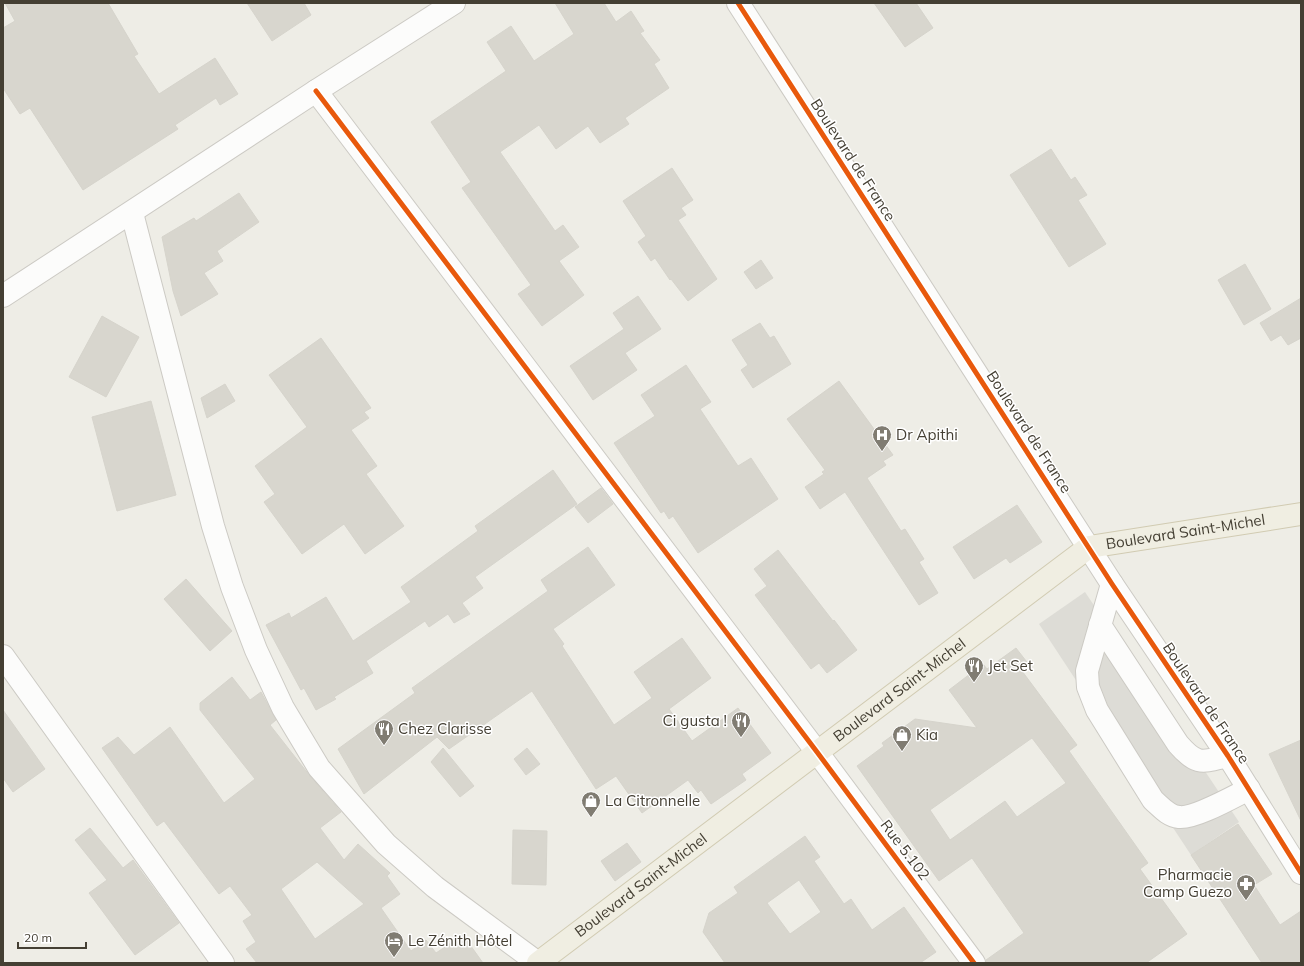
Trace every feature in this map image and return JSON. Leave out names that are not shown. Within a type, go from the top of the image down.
[{"type":"main road","name":"Boulevard Saint-Michel","points":[[538,963],[1089,546],[1301,514]]},
{"type":"street","points":[[3,296],[132,213],[316,91],[454,3]]},
{"type":"street","name":"Boulevard de France","points":[[738,3],[1089,546],[1112,584],[1228,756],[1301,873]]},
{"type":"street","name":"Rue 5.102","points":[[316,91],[817,752],[974,963]]},
{"type":"street","points":[[132,213],[213,526],[232,587],[256,650],[283,708],[319,768],[386,844],[436,887],[538,963]]},
{"type":"street","points":[[1112,584],[1087,671],[1088,687],[1097,710],[1154,800],[1165,812],[1179,817],[1192,816],[1249,789]]},
{"type":"street","points":[[1100,625],[1178,744],[1188,755],[1197,760],[1204,761],[1228,756]]},
{"type":"street","points":[[3,656],[223,963]]},
{"type":"shaded area","points":[[1085,592],[1239,822],[1191,855],[1039,624]]},
{"type":"building","points":[[5,3],[108,3],[138,54],[134,56],[159,94],[215,58],[238,94],[220,105],[216,98],[175,125],[178,129],[83,190],[30,108],[20,114],[3,88],[3,28],[15,21]]},
{"type":"building","points":[[247,3],[304,3],[311,15],[272,41]]},
{"type":"building","points":[[555,3],[604,3],[616,22],[631,11],[644,31],[640,33],[660,60],[654,64],[669,88],[625,118],[629,124],[600,143],[588,126],[556,149],[539,125],[500,152],[555,231],[563,225],[579,247],[559,261],[584,295],[542,326],[518,294],[531,285],[462,188],[471,182],[431,122],[506,71],[487,42],[511,26],[534,61],[574,34]]},
{"type":"building","points":[[874,3],[916,3],[933,28],[905,47]]},
{"type":"building","points":[[1051,149],[1071,180],[1075,177],[1087,195],[1078,200],[1106,244],[1069,267],[1010,175]]},
{"type":"building","points":[[672,168],[693,200],[681,208],[686,215],[678,220],[717,279],[688,301],[671,279],[670,280],[655,258],[651,261],[638,242],[646,236],[623,201]]},
{"type":"building","points":[[239,193],[259,222],[217,251],[223,261],[204,273],[218,294],[181,316],[173,291],[162,237],[194,218],[196,221]]},
{"type":"building","points":[[761,260],[773,278],[756,289],[744,272]]},
{"type":"building","points":[[1245,264],[1271,309],[1244,325],[1218,280]]},
{"type":"building","points":[[638,296],[661,329],[625,353],[637,370],[593,400],[570,366],[624,329],[613,313]]},
{"type":"building","points":[[1301,298],[1301,338],[1288,345],[1281,335],[1271,341],[1260,323]]},
{"type":"building","points":[[102,316],[139,337],[106,397],[69,377]]},
{"type":"building","points":[[760,323],[770,338],[774,336],[791,364],[753,388],[741,370],[748,365],[732,340]]},
{"type":"building","points":[[321,338],[371,408],[364,412],[369,418],[351,430],[377,466],[366,474],[404,526],[365,554],[344,524],[302,554],[264,502],[275,494],[255,466],[307,427],[269,375]]},
{"type":"building","points":[[686,365],[711,402],[700,409],[738,466],[751,458],[778,499],[698,553],[673,516],[669,519],[664,511],[661,513],[614,443],[655,416],[641,395]]},
{"type":"building","points":[[839,381],[893,455],[883,461],[886,465],[867,478],[901,531],[905,529],[924,559],[919,562],[938,593],[919,605],[845,492],[820,509],[805,487],[824,474],[822,472],[825,470],[787,419]]},
{"type":"building","points":[[225,384],[235,401],[207,418],[201,398]]},
{"type":"building","points":[[151,401],[176,495],[117,511],[92,417]]},
{"type":"building","points":[[553,470],[577,504],[475,577],[483,588],[462,603],[470,614],[454,623],[448,614],[429,627],[425,621],[366,661],[373,673],[334,697],[336,699],[316,710],[304,688],[301,690],[266,625],[289,613],[291,618],[326,597],[353,641],[411,602],[401,587],[478,531],[475,526]]},
{"type":"building","points":[[601,488],[613,504],[588,523],[575,507]]},
{"type":"building","points":[[1017,505],[1042,542],[1010,563],[1006,558],[974,579],[953,547]]},
{"type":"building","points":[[588,547],[615,585],[553,629],[564,644],[562,646],[614,725],[652,698],[634,672],[682,638],[711,678],[669,709],[692,741],[738,708],[771,753],[742,774],[746,780],[711,804],[701,790],[698,793],[688,780],[642,813],[616,776],[596,789],[532,691],[449,749],[437,737],[364,794],[338,749],[415,693],[412,688],[548,591],[541,580]]},
{"type":"building","points":[[778,550],[857,650],[827,673],[819,663],[811,669],[755,595],[767,586],[754,569]]},
{"type":"building","points":[[186,579],[232,631],[210,651],[164,599]]},
{"type":"building","points":[[1016,648],[1030,666],[1022,671],[1077,745],[1069,751],[1148,863],[1140,869],[1187,934],[1146,963],[986,963],[986,960],[1024,933],[972,858],[939,881],[857,766],[884,746],[882,743],[915,719],[977,728],[949,690],[983,664],[987,669]],"holes":[[[1032,738],[1066,783],[1017,817],[1005,801],[950,840],[930,810]]]},
{"type":"building","points":[[232,677],[250,700],[261,692],[276,720],[270,725],[310,776],[341,812],[320,828],[344,860],[358,844],[390,873],[387,876],[400,894],[381,908],[411,951],[426,940],[436,953],[463,935],[483,963],[257,963],[246,949],[256,942],[243,921],[252,915],[230,886],[219,894],[164,821],[157,826],[102,748],[118,737],[134,755],[170,727],[224,803],[255,779],[200,710],[200,703]],"holes":[[[317,862],[364,904],[315,939],[281,889]]]},
{"type":"building","points":[[3,710],[45,769],[13,792],[3,778]]},
{"type":"building","points":[[1301,740],[1301,821],[1269,754]]},
{"type":"building","points":[[443,748],[474,786],[460,797],[431,762]]},
{"type":"building","points":[[527,748],[540,764],[526,775],[514,759]]},
{"type":"building","points":[[1238,824],[1272,874],[1254,885],[1280,925],[1301,911],[1301,963],[1262,963],[1191,855]]},
{"type":"building","points":[[90,828],[123,868],[133,860],[179,923],[135,955],[89,893],[107,880],[75,840]]},
{"type":"building","points":[[513,830],[547,831],[546,885],[512,884]]},
{"type":"building","points":[[805,836],[820,857],[814,861],[844,904],[851,899],[872,930],[904,907],[936,952],[920,963],[725,963],[703,932],[709,913],[738,893],[734,887]],"holes":[[[799,880],[821,912],[790,934],[767,903]]]},
{"type":"building","points":[[627,843],[641,862],[615,881],[601,861]]},
{"type":"cycle path","points":[[738,3],[1112,584],[1228,756],[1301,873]]},
{"type":"cycle path","points":[[316,91],[817,752],[974,963]]},
{"type":"place","name":"Dr Apithi","points":[[882,452]]},
{"type":"place","name":"Jet Set","points":[[974,683]]},
{"type":"place","name":"Ci gusta !","points":[[741,738]]},
{"type":"place","name":"Chez Clarisse","points":[[384,746]]},
{"type":"place","name":"Kia","points":[[902,752]]},
{"type":"place","name":"La Citronnelle","points":[[591,818]]},
{"type":"place","name":"Pharmacie Camp Guezo","points":[[1246,901]]},
{"type":"place","name":"Le Zénith Hôtel","points":[[394,958]]}]
